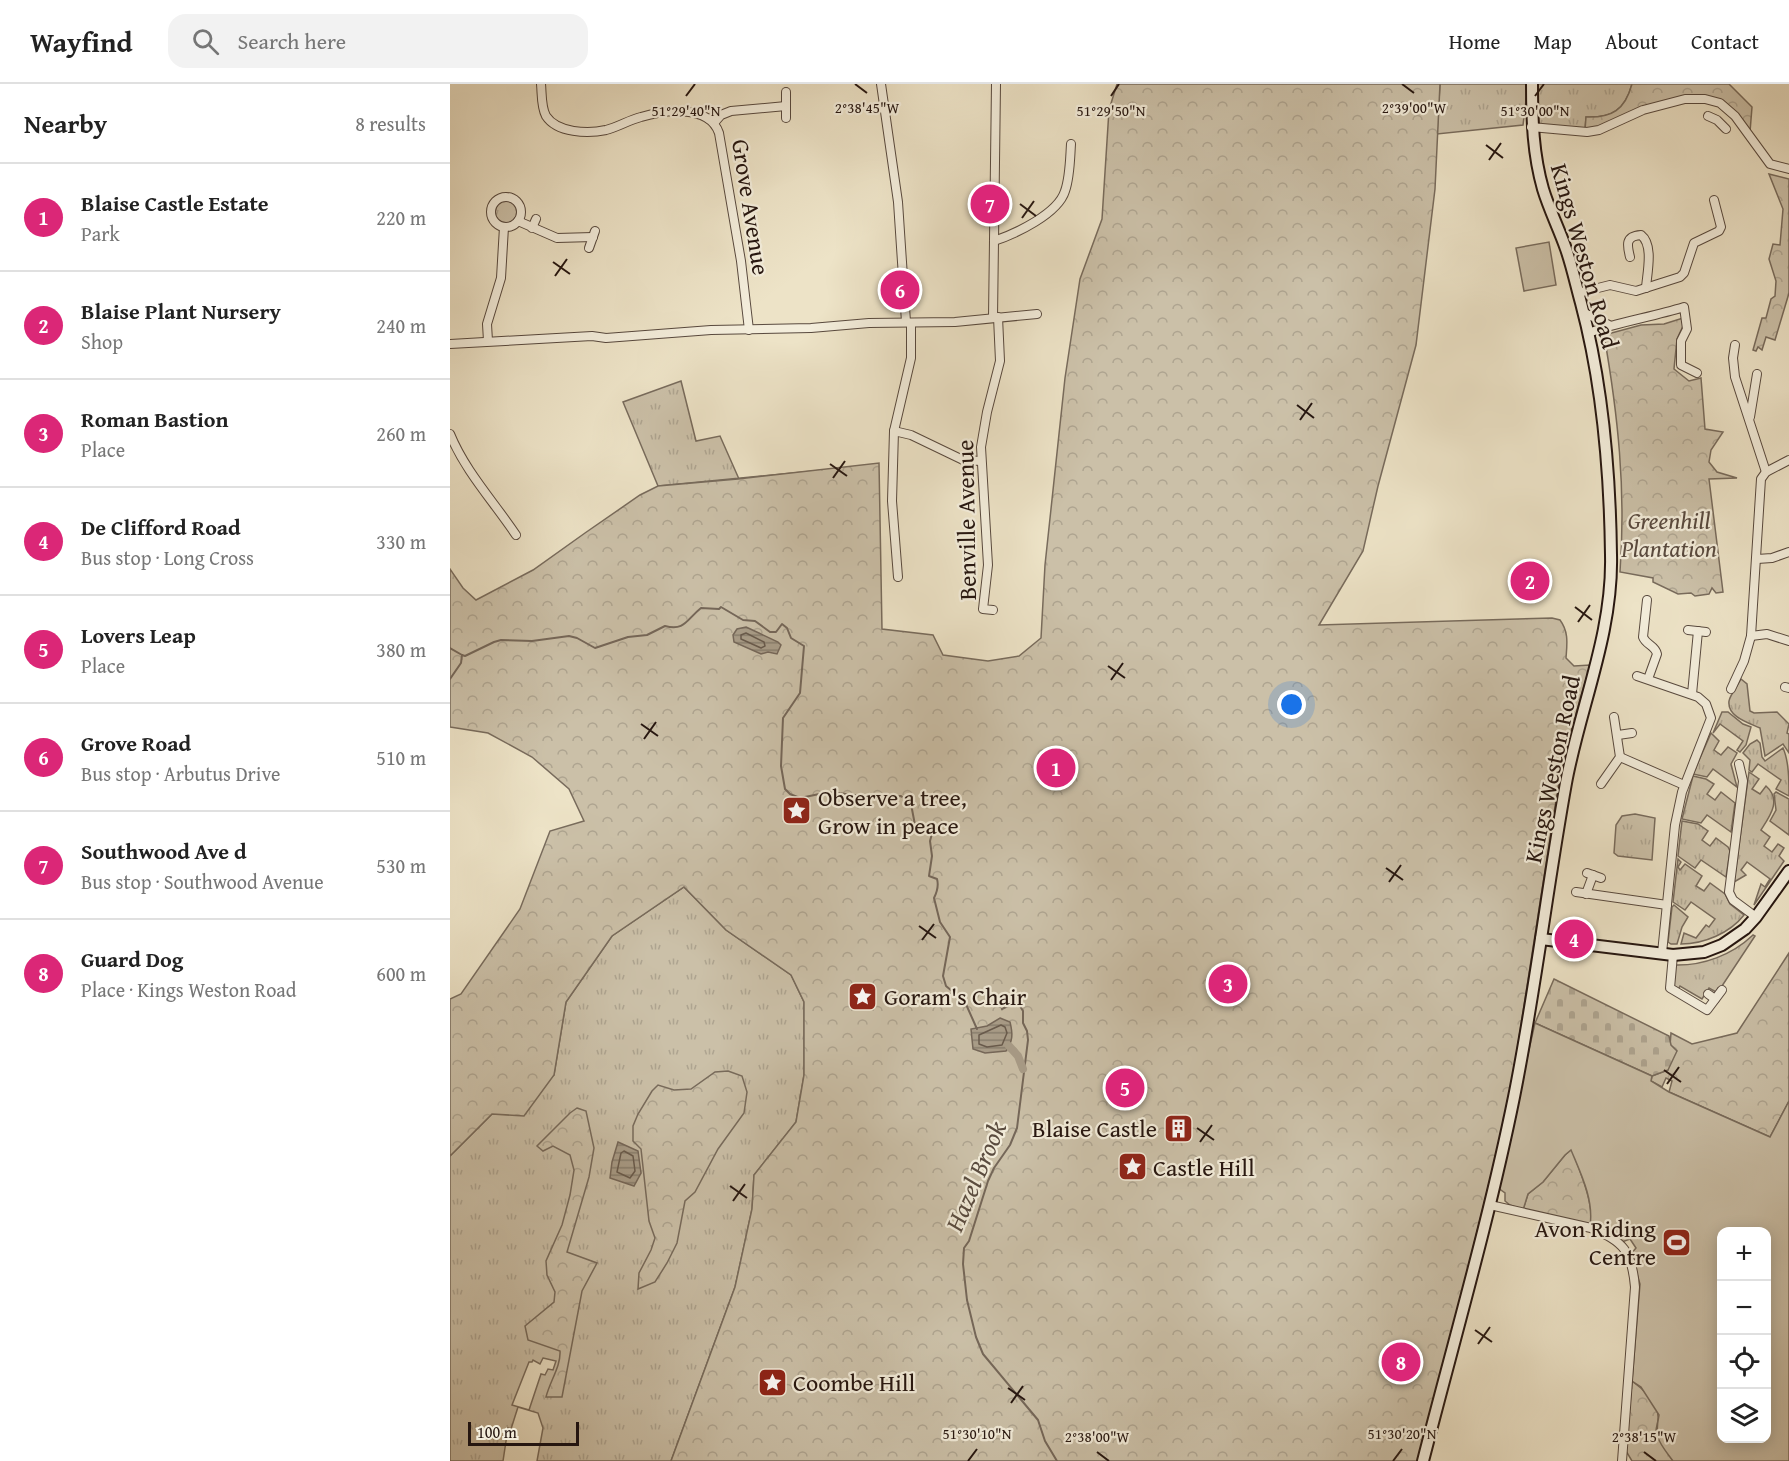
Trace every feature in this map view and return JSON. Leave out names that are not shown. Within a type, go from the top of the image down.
[{"type":"main road","name":"Kings Weston Road","points":[[1423,1461],[1490,1205],[1524,1048],[1568,769],[1596,667],[1610,589],[1612,557],[1603,413],[1578,293],[1567,252],[1544,192],[1532,127],[1532,84]]},
{"type":"main road","points":[[1541,939],[1667,954],[1698,954],[1722,945],[1738,935],[1756,917],[1789,872]]},
{"type":"street","name":"Grove Avenue","points":[[541,84],[546,116],[563,128],[584,131],[606,130],[643,116],[677,111],[704,116],[714,123],[719,132],[741,261],[749,330]]},
{"type":"street","points":[[881,84],[898,202],[909,322],[910,358],[894,431],[892,501],[895,574]]},
{"type":"street","name":"Benville Avenue","points":[[993,610],[983,609],[988,565],[981,460],[984,426],[1000,361],[994,241],[996,84]]},
{"type":"street","points":[[786,92],[786,118]]},
{"type":"street","points":[[1532,127],[1587,132],[1599,130],[1643,110],[1685,99],[1705,99],[1720,103],[1735,116],[1770,164],[1789,169]]},
{"type":"street","points":[[714,123],[721,115],[730,111],[786,106]]},
{"type":"street","points":[[1718,120],[1726,108]]},
{"type":"street","points":[[1708,116],[1718,120],[1726,129]]},
{"type":"street","points":[[994,241],[1037,219],[1059,202],[1066,189],[1071,144]]},
{"type":"street","points":[[1060,161],[1070,162]]},
{"type":"street","points":[[503,197],[513,199],[520,206],[521,211],[518,221],[512,226],[504,227],[495,222],[492,212],[495,203],[503,197]]},
{"type":"street","points":[[1578,293],[1610,285],[1633,291],[1682,275],[1692,245],[1719,231],[1721,227],[1721,208],[1714,200]]},
{"type":"street","points":[[532,228],[537,219]]},
{"type":"street","points":[[518,221],[557,238],[594,234],[589,248]]},
{"type":"street","points":[[488,341],[487,324],[501,278],[504,227]]},
{"type":"street","points":[[1630,257],[1628,240],[1641,235],[1645,238],[1648,247],[1646,288]]},
{"type":"street","points":[[1588,333],[1609,325],[1684,307],[1687,329],[1681,340],[1682,365],[1697,373]]},
{"type":"street","points":[[1583,312],[1609,325]]},
{"type":"street","points":[[450,344],[909,322],[955,322],[1037,314]]},
{"type":"street","points":[[1735,345],[1733,358],[1735,377],[1750,421]]},
{"type":"street","points":[[1757,374],[1750,421],[1751,434],[1759,462],[1766,472]]},
{"type":"street","points":[[894,431],[923,440],[963,460],[981,460]]},
{"type":"street","points":[[450,434],[455,448],[515,530]]},
{"type":"street","points":[[1731,688],[1744,661],[1751,636],[1760,482],[1766,472],[1789,460]]},
{"type":"street","points":[[1757,559],[1772,558],[1789,552]]},
{"type":"street","points":[[1647,600],[1640,628],[1644,639],[1657,654],[1648,680]]},
{"type":"street","points":[[1688,630],[1702,631],[1692,694]]},
{"type":"street","points":[[1751,636],[1767,634],[1789,640]]},
{"type":"street","points":[[1637,676],[1692,694],[1706,704],[1710,711],[1711,720],[1684,785],[1675,825],[1666,905],[1667,954],[1673,991],[1707,1010],[1722,990]]},
{"type":"street","points":[[1600,784],[1620,757],[1614,717]]},
{"type":"street","points":[[1618,735],[1632,733]]},
{"type":"street","points":[[1620,757],[1684,785]]},
{"type":"street","points":[[1739,764],[1743,781],[1729,892],[1733,900],[1756,917]]},
{"type":"street","points":[[1586,894],[1594,876]]},
{"type":"street","points":[[1576,892],[1666,905]]},
{"type":"street","points":[[1708,994],[1715,999]]},
{"type":"street","points":[[1490,1205],[1591,1228],[1605,1234],[1625,1249],[1634,1276],[1635,1287],[1622,1461]]},
{"type":"street","points":[[1625,1249],[1634,1244]]},
{"type":"green space","points":[[1117,84],[1440,84],[1435,189],[1416,345],[1363,551],[1319,625],[1552,618],[1560,620],[1565,629],[1566,658],[1574,666],[1590,665],[1559,781],[1513,1076],[1501,1135],[1420,1461],[671,1461],[735,1287],[752,1209],[754,1175],[796,1122],[804,1075],[804,1002],[791,975],[726,930],[684,887],[612,936],[566,1002],[554,1075],[524,1116],[492,1114],[450,1156],[450,999],[461,994],[520,909],[550,831],[584,821],[569,789],[532,757],[488,733],[450,727],[450,569],[463,588],[476,600],[533,570],[640,495],[658,486],[879,463],[882,629],[933,635],[943,655],[988,661],[1019,656],[1041,638],[1045,565],[1065,378],[1080,279],[1102,219],[1109,110]]},
{"type":"green space","points":[[1440,84],[1528,84],[1523,125],[1437,134]]},
{"type":"green space","points":[[1538,84],[1632,84],[1626,100],[1616,111],[1603,116],[1586,117],[1585,130],[1536,124]]},
{"type":"green space","points":[[1632,84],[1729,84],[1752,107],[1750,132],[1722,102],[1684,98],[1597,129],[1585,130],[1586,117],[1603,116],[1616,111],[1626,100]]},
{"type":"green space","points":[[1769,174],[1789,179],[1789,293],[1775,340],[1766,337],[1762,350],[1758,347],[1756,351],[1753,350],[1762,318],[1766,318],[1771,299],[1775,296],[1776,281],[1769,259],[1773,244],[1780,245],[1783,209]]},
{"type":"green space","points":[[507,200],[515,204],[519,212],[515,220],[507,224],[499,220],[495,212],[499,204]]},
{"type":"green space","points":[[1549,242],[1556,285],[1524,291],[1516,248]]},
{"type":"green space","name":"Greenhill Plantation","points":[[1683,318],[1683,326],[1677,339],[1674,369],[1689,381],[1701,378],[1705,429],[1723,432],[1711,450],[1709,462],[1717,472],[1737,478],[1709,479],[1723,592],[1716,593],[1712,588],[1709,594],[1695,596],[1691,593],[1678,594],[1653,582],[1653,578],[1620,572],[1622,512],[1620,453],[1604,335],[1641,325],[1664,324]]},
{"type":"green space","points":[[681,381],[696,441],[720,436],[739,478],[658,486],[623,402]]},
{"type":"green space","points":[[875,465],[739,479],[739,478]]},
{"type":"green space","points":[[1741,679],[1747,684],[1750,711],[1754,713],[1777,712],[1789,724],[1787,733],[1789,734],[1789,753],[1783,744],[1765,756],[1760,728],[1740,719],[1731,711],[1729,701]]},
{"type":"green space","points":[[1722,712],[1728,712],[1743,724],[1751,727],[1746,745],[1740,752],[1737,750],[1743,741],[1720,724],[1713,733]]},
{"type":"green space","points":[[1711,733],[1719,741],[1714,750],[1721,755],[1728,747],[1737,753],[1731,764],[1737,787],[1713,769],[1707,777],[1693,774]]},
{"type":"green space","points":[[1757,740],[1765,761],[1783,748],[1788,765],[1789,796],[1776,789],[1781,780],[1758,764],[1752,772],[1749,770],[1750,760],[1743,753],[1750,744]]},
{"type":"green space","points":[[1749,772],[1759,779],[1752,789],[1760,794],[1766,786],[1773,797],[1773,808],[1761,830],[1770,837],[1764,846],[1772,852],[1778,844],[1784,848],[1779,856],[1784,861],[1754,905],[1761,884],[1765,887],[1770,879],[1747,862],[1741,870],[1746,875],[1734,882]]},
{"type":"green space","points":[[1693,776],[1706,779],[1714,784],[1707,794],[1715,800],[1721,792],[1735,803],[1731,832],[1707,815],[1701,823],[1682,819]]},
{"type":"green space","points":[[1776,792],[1789,799],[1789,835],[1770,821],[1776,810],[1774,794]]},
{"type":"green space","points":[[1635,814],[1655,818],[1652,860],[1618,856],[1614,853],[1616,825],[1622,816]]},
{"type":"green space","points":[[1682,821],[1698,824],[1708,831],[1702,840],[1710,846],[1716,838],[1728,847],[1730,851],[1726,877],[1701,860],[1695,868],[1678,856]]},
{"type":"green space","points":[[1678,859],[1681,862],[1678,867],[1680,870],[1685,864],[1702,876],[1696,886],[1704,891],[1710,883],[1725,894],[1730,904],[1744,915],[1731,927],[1716,936],[1699,942],[1681,944],[1684,933],[1696,938],[1706,925],[1709,927],[1715,919],[1691,902],[1685,910],[1673,902]]},
{"type":"green space","points":[[684,887],[726,930],[791,975],[804,1002],[804,1075],[796,1122],[754,1175],[752,1209],[735,1287],[671,1461],[537,1461],[543,1428],[538,1413],[518,1407],[511,1429],[508,1428],[503,1461],[450,1461],[450,1156],[492,1114],[554,1075],[566,1002],[612,936]],"holes":[[[543,1358],[556,1361],[553,1370],[548,1369],[545,1375],[541,1374],[529,1410],[512,1405],[529,1362],[533,1360],[540,1364]]]},
{"type":"green space","points":[[1674,905],[1688,917],[1677,944],[1671,944],[1668,942]]},
{"type":"green space","points":[[1753,935],[1755,936],[1716,992],[1709,988],[1702,999],[1680,986],[1678,990],[1673,987],[1674,965],[1696,964],[1716,958],[1736,948]]},
{"type":"green space","points":[[1789,953],[1789,1101],[1770,1137],[1669,1092],[1672,1081],[1666,1078],[1662,1087],[1651,1081],[1652,1076],[1668,1070],[1671,1033],[1692,1044],[1737,1033]]},
{"type":"green space","points":[[1554,979],[1669,1036],[1671,1045],[1677,1051],[1668,1070],[1652,1076],[1535,1023]]},
{"type":"green space","name":"Avon Riding Centre","points":[[1535,1023],[1652,1076],[1651,1081],[1669,1092],[1770,1137],[1789,1101],[1789,1461],[1673,1461],[1659,1440],[1657,1430],[1659,1415],[1641,1387],[1632,1381],[1640,1284],[1631,1254],[1636,1248],[1630,1239],[1622,1242],[1590,1226],[1588,1197],[1571,1150],[1543,1182],[1528,1194],[1523,1210],[1505,1201],[1505,1193],[1498,1188]]},
{"type":"green space","points":[[728,1071],[742,1076],[747,1092],[744,1113],[718,1149],[695,1192],[685,1201],[677,1243],[667,1263],[655,1282],[638,1289],[639,1273],[655,1238],[649,1221],[641,1149],[633,1141],[633,1126],[652,1091],[658,1085],[674,1090],[691,1089],[715,1072]]},
{"type":"green space","points":[[577,1108],[586,1111],[594,1148],[589,1177],[567,1252],[597,1263],[582,1291],[562,1397],[546,1397],[559,1362],[560,1351],[528,1340],[525,1326],[554,1302],[555,1292],[547,1275],[546,1261],[562,1225],[574,1170],[570,1155],[553,1146],[543,1151],[537,1146]]},
{"type":"green space","points":[[1572,1149],[1588,1196],[1591,1225],[1523,1210],[1528,1194],[1543,1182]]},
{"type":"green space","points":[[1632,1381],[1645,1392],[1655,1406],[1658,1418],[1656,1431],[1673,1461],[1632,1461],[1626,1451]]},
{"type":"water","points":[[746,627],[778,642],[781,645],[777,654],[768,652],[761,654],[734,642],[733,635],[737,629]]},
{"type":"water","points":[[1000,1018],[1010,1022],[1011,1026],[1011,1041],[1006,1051],[985,1053],[973,1049],[971,1029],[987,1026]]},
{"type":"water","points":[[618,1142],[638,1151],[641,1173],[634,1186],[610,1178]]},
{"type":"waterway","name":"Hazel Brook","points":[[462,655],[465,656],[501,640],[532,641],[569,636],[595,648],[628,637],[647,635],[665,626],[681,626],[701,608],[719,609],[721,607],[743,620],[755,621],[770,632],[776,632],[782,624],[787,628],[791,638],[804,646],[800,693],[783,718],[781,766],[785,789],[800,798],[829,792],[871,797],[901,796],[911,804],[915,825],[933,825],[929,876],[937,879],[934,898],[940,922],[950,937],[943,976],[946,986],[965,1002],[977,1029]]},
{"type":"waterway","points":[[450,648],[462,655]]},
{"type":"waterway","points":[[450,679],[461,663],[462,655]]},
{"type":"waterway","name":"Hazel Brook","points":[[1002,1009],[1008,1006],[1020,1006],[1028,1040],[1017,1128],[1010,1145],[988,1181],[969,1241],[964,1248],[963,1264],[967,1300],[976,1337],[983,1354],[1038,1420],[1045,1441],[1057,1461]]},
{"type":"waterway","points":[[1009,1046],[1018,1056],[1023,1069]]},
{"type":"place","name":"Southwood Ave d","points":[[990,204]]},
{"type":"place","name":"Grove Road","points":[[900,290]]},
{"type":"place","name":"Blaise Plant Nursery","points":[[1530,581]]},
{"type":"place","name":"Blaise Castle Estate","points":[[1056,768]]},
{"type":"place","name":"Observe a tree, Grow in peace","points":[[797,811]]},
{"type":"place","name":"De Clifford Road","points":[[1574,939]]},
{"type":"place","name":"Roman Bastion","points":[[1228,984]]},
{"type":"place","name":"Goram's Chair","points":[[863,996]]},
{"type":"place","name":"Lovers Leap","points":[[1125,1088]]},
{"type":"place","name":"Blaise Castle","points":[[1178,1128]]},
{"type":"place","name":"Castle Hill","points":[[1132,1167]]},
{"type":"place","name":"Avon Riding Centre","points":[[1677,1242]]},
{"type":"place","name":"Guard Dog","points":[[1401,1362]]},
{"type":"place","name":"Coombe Hill","points":[[772,1382]]}]
